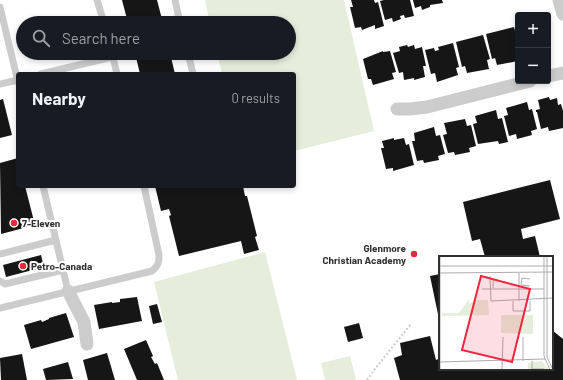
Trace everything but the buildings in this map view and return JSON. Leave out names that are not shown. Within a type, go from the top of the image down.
[{"type":"street","points":[[559,0],[563,14]]},
{"type":"street","points":[[551,75],[563,73]]},
{"type":"street","points":[[397,109],[427,107],[518,84]]},
{"type":"street","points":[[68,291],[84,322],[87,344]]},
{"type":"lane","points":[[97,0],[102,16]]},
{"type":"lane","points":[[174,0],[178,16]]},
{"type":"lane","points":[[0,7],[16,72]]},
{"type":"lane","points":[[49,72],[94,60]]},
{"type":"lane","points":[[113,60],[116,72]]},
{"type":"lane","points":[[190,60],[193,72]]},
{"type":"lane","points":[[0,84],[16,80]]},
{"type":"lane","points":[[43,188],[68,291]]},
{"type":"lane","points":[[0,308],[152,271],[159,262],[159,255],[144,188]]},
{"type":"lane","points":[[0,254],[56,240]]},
{"type":"lane","points":[[0,282],[5,284],[63,270]]},
{"type":"path","points":[[367,380],[411,324]]},
{"type":"green space","points":[[205,0],[344,0],[374,131],[296,150],[296,72],[222,72],[219,60],[296,60],[296,16],[208,16]]},
{"type":"green space","points":[[265,252],[297,380],[178,380],[154,282]]},
{"type":"green space","points":[[350,356],[356,380],[325,380],[321,363]]},
{"type":"place","name":"7-Eleven","points":[[14,223]]},
{"type":"place","name":"Glenmore Christian Academy","points":[[414,254]]},
{"type":"place","name":"Petro-Canada","points":[[23,266]]}]
